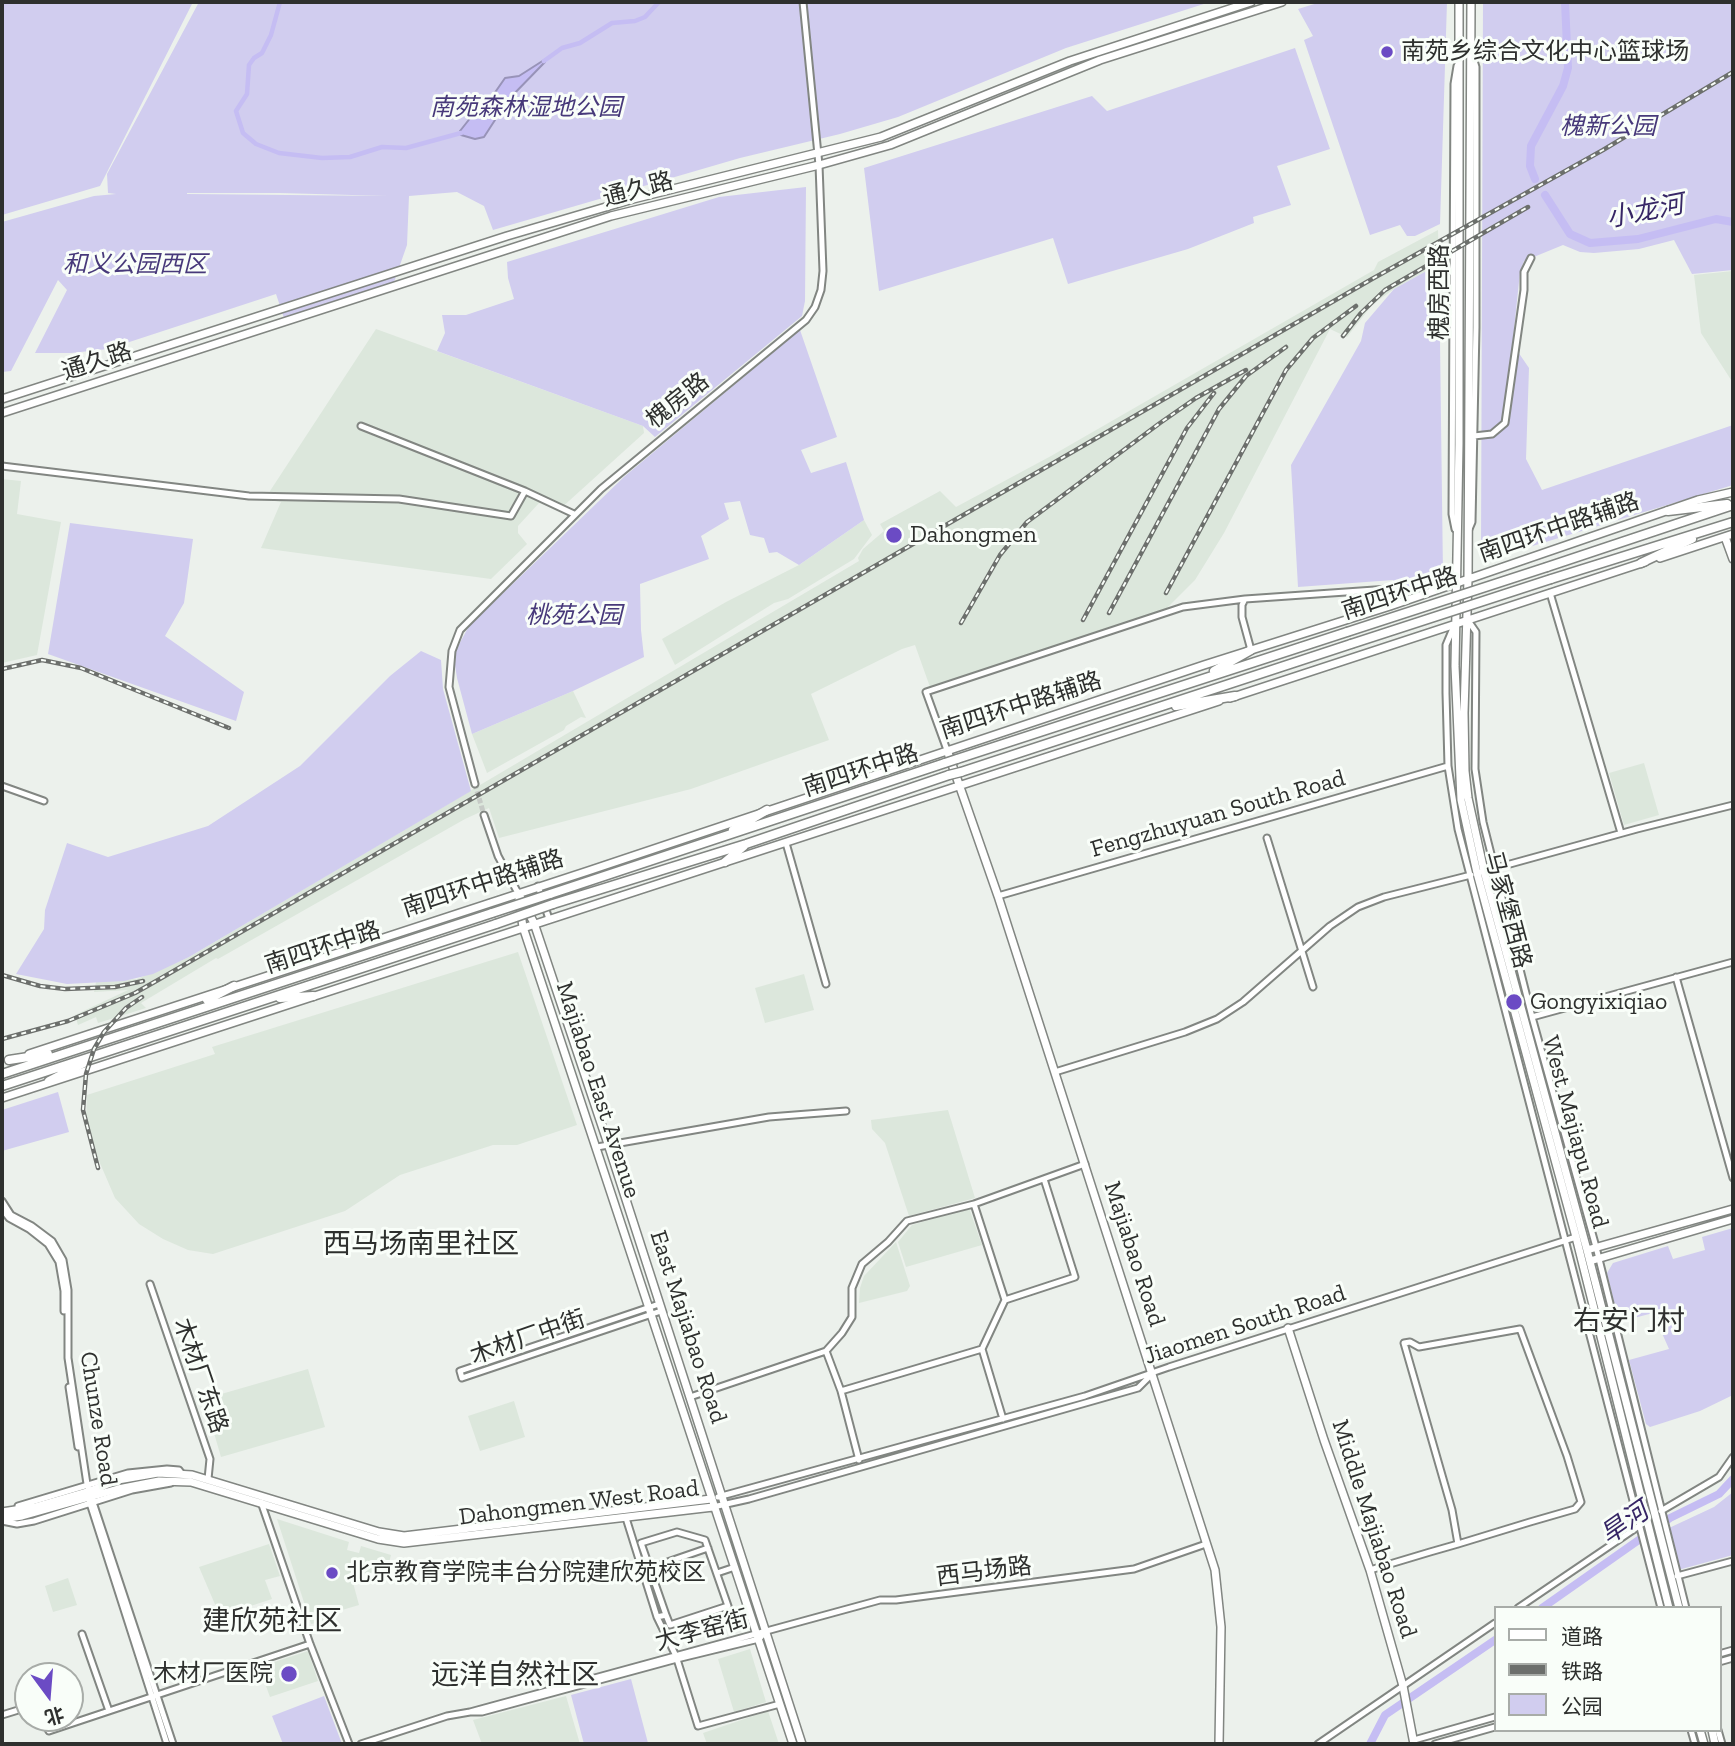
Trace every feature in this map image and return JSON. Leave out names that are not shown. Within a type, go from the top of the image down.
[{"type":"highway","points":[[1668,511],[1733,504]]},
{"type":"highway","name":"南四环中路","points":[[2,1074],[1733,504]]},
{"type":"highway","name":"南四环中路","points":[[2,1086],[553,904],[746,844],[949,775],[1733,522]]},
{"type":"highway","points":[[1641,563],[1718,527]]},
{"type":"highway","points":[[1198,680],[1251,650]]},
{"type":"highway","points":[[1149,710],[1235,696]]},
{"type":"highway","points":[[718,839],[767,810]]},
{"type":"highway","points":[[726,862],[746,844]]},
{"type":"highway","points":[[153,1023],[171,1012],[212,999],[234,986]]},
{"type":"highway","points":[[266,999],[313,996]]},
{"type":"highway","points":[[5,1061],[78,1048]]},
{"type":"highway","points":[[50,1082],[104,1053]]},
{"type":"main road","name":"通久路","points":[[2,399],[508,236],[633,199],[881,137],[1070,61],[1251,2]]},
{"type":"main road","name":"通久路","points":[[2,413],[611,216],[890,145],[1100,60],[1282,2]]},
{"type":"main road","name":"槐房西路","points":[[1455,583],[1459,455],[1459,2]]},
{"type":"main road","name":"槐房西路","points":[[1468,620],[1471,2]]},
{"type":"main road","name":"南四环中路辅路","points":[[5,1061],[1390,606],[1698,500],[1733,492]]},
{"type":"main road","points":[[2,1098],[1729,535],[1733,559]]},
{"type":"main road","name":"马家堡西路","points":[[1455,583],[1461,800],[1477,873],[1652,1519]]},
{"type":"main road","name":"West Majiapu Road","points":[[1468,620],[1464,713],[1465,771],[1477,873],[1587,1250],[1657,1540],[1678,1606]]},
{"type":"main road","name":"Majiabao Road","points":[[947,750],[998,896],[1215,1570],[1221,1627],[1219,1744]]},
{"type":"main road","name":"East Majiabao Road","points":[[518,893],[534,923],[608,1144],[725,1506],[761,1635],[802,1744]]},
{"type":"main road","name":"Majiabao East Avenue","points":[[518,893],[523,927],[712,1503],[761,1635],[793,1744]]},
{"type":"main road","points":[[1587,1250],[1733,1209]]},
{"type":"main road","points":[[1590,1261],[1733,1219]]},
{"type":"main road","name":"Middle Majiabao Road","points":[[1288,1328],[1370,1570],[1404,1688],[1414,1742]]},
{"type":"main road","name":"Dahongmen West Road","points":[[2,1520],[89,1495],[134,1474],[182,1474],[208,1479],[379,1532],[404,1536],[712,1503]]},
{"type":"main road","name":"Dahongmen West Road","points":[[2,1511],[35,1507],[139,1484],[176,1481],[206,1486],[377,1539],[404,1543],[626,1518],[712,1503]]},
{"type":"main road","points":[[1657,1540],[1669,1606]]},
{"type":"street","name":"槐房路","points":[[475,784],[449,687],[451,659],[457,636],[465,623],[628,465],[806,320],[816,307],[823,271],[819,153],[803,2]]},
{"type":"street","points":[[1468,532],[1472,522],[1474,436],[1476,67],[1471,48]]},
{"type":"street","points":[[1474,436],[1492,434],[1504,423],[1524,290],[1524,272],[1531,258]]},
{"type":"street","points":[[361,426],[525,491],[575,514]]},
{"type":"street","points":[[2,466],[249,496],[398,499],[511,516],[525,491]]},
{"type":"street","points":[[947,750],[926,692],[1183,607],[1245,599],[1389,589],[1390,606]]},
{"type":"street","points":[[1550,593],[1621,833]]},
{"type":"street","points":[[1245,599],[1242,617],[1251,650]]},
{"type":"street","points":[[1468,620],[1476,632],[1476,788],[1532,1017],[1599,1258],[1657,1540],[1661,1606]]},
{"type":"street","points":[[1455,623],[1446,645],[1448,766],[1452,803],[1477,873],[1565,1240],[1652,1519]]},
{"type":"street","name":"Fengzhuyuan South Road","points":[[998,896],[1448,766]]},
{"type":"street","points":[[2,786],[44,801]]},
{"type":"street","points":[[1055,1072],[1185,1032],[1217,1019],[1243,1002],[1336,921],[1358,906],[1733,805]]},
{"type":"street","points":[[484,815],[498,856],[518,893]]},
{"type":"street","points":[[1267,838],[1313,987]]},
{"type":"street","points":[[786,843],[826,984]]},
{"type":"street","points":[[538,886],[549,919]]},
{"type":"street","points":[[1532,1017],[1733,962]]},
{"type":"street","points":[[1676,977],[1733,1178]]},
{"type":"street","points":[[597,1147],[769,1117],[846,1111]]},
{"type":"street","points":[[690,1397],[827,1351],[852,1317],[852,1288],[862,1264],[907,1221],[974,1204],[1085,1164]]},
{"type":"street","points":[[1004,1300],[1075,1277],[1044,1179]]},
{"type":"street","name":"Chunze Road","points":[[2,1201],[11,1215],[52,1241],[63,1260],[68,1290],[68,1358],[89,1495]]},
{"type":"street","points":[[974,1204],[1004,1300],[982,1349],[1003,1419]]},
{"type":"street","name":"Chunze Road","points":[[2,1209],[9,1218],[48,1244],[59,1262],[64,1291],[65,1358],[89,1495],[173,1744]]},
{"type":"street","name":"Jiaomen South Road","points":[[722,1497],[1085,1396],[1288,1328],[1576,1237]]},
{"type":"street","name":"木材厂东路","points":[[150,1284],[210,1459],[208,1479]]},
{"type":"street","name":"木材厂中街","points":[[650,1311],[462,1378],[460,1371],[650,1311],[660,1308]]},
{"type":"street","points":[[1370,1570],[1458,1544],[1576,1509],[1581,1502],[1520,1329],[1419,1346],[1410,1342],[1404,1343],[1451,1506],[1458,1544]]},
{"type":"street","points":[[841,1391],[982,1349]]},
{"type":"street","points":[[827,1351],[841,1391],[859,1460]]},
{"type":"street","name":"Dahongmen West Road","points":[[712,1503],[725,1506],[1138,1388],[1152,1374]]},
{"type":"street","points":[[1521,1606],[1719,1477],[1733,1457]]},
{"type":"street","name":"Dahongmen West Road","points":[[712,1503],[722,1497]]},
{"type":"street","points":[[261,1502],[310,1644],[349,1744]]},
{"type":"street","points":[[626,1518],[657,1617],[677,1658],[698,1726],[780,1704]]},
{"type":"street","points":[[677,1532],[705,1540],[708,1548],[728,1606],[670,1625],[641,1543],[677,1532]]},
{"type":"street","points":[[1657,1540],[1677,1576],[1685,1606]]},
{"type":"street","name":"西马场路","points":[[761,1635],[880,1600],[909,1599],[1134,1569],[1206,1544]]},
{"type":"street","points":[[650,1568],[708,1548]]},
{"type":"street","points":[[1677,1576],[1733,1560]]},
{"type":"street","points":[[717,1573],[735,1567]]},
{"type":"street","points":[[657,1617],[666,1615]]},
{"type":"street","points":[[1318,1744],[1404,1688],[1494,1624]]},
{"type":"street","points":[[82,1634],[109,1711]]},
{"type":"street","name":"大李窑街","points":[[362,1744],[447,1716],[761,1635]]},
{"type":"street","points":[[84,1719],[310,1644]]},
{"type":"street","name":"Chunze Road","points":[[155,1696],[167,1744]]},
{"type":"street","points":[[1414,1742],[1494,1717]]},
{"type":"street","points":[[1435,1744],[1494,1727]]},
{"type":"shaded area","points":[[544,60],[508,100],[484,137],[475,139],[461,135],[460,131],[475,112],[487,104],[505,78],[519,76]]},
{"type":"shaded area","points":[[1438,230],[1439,264],[1373,304],[1347,337],[1330,329],[1224,533],[1195,580],[1166,609],[1148,618],[930,687],[915,645],[902,649],[811,694],[829,740],[691,789],[499,838],[489,808],[216,958],[141,1003],[146,1008],[98,1023],[96,1017],[78,1025],[75,1015],[128,990],[94,992],[96,982],[137,979],[189,957],[859,561],[863,549],[884,531],[880,524],[940,491],[956,507],[1051,456],[1374,270],[1378,262]]},
{"type":"shaded area","points":[[1733,271],[1733,383],[1701,333],[1694,275]]},
{"type":"shaded area","points":[[376,329],[643,426],[644,433],[559,510],[539,503],[518,526],[518,533],[527,544],[491,579],[261,548],[281,502],[269,500],[270,491]]},
{"type":"shaded area","points":[[2,479],[21,481],[17,514],[61,522],[37,655],[2,663]]},
{"type":"shaded area","points":[[864,520],[872,535],[854,559],[788,599],[774,603],[675,665],[662,639],[726,602],[799,565]]},
{"type":"shaded area","points":[[573,691],[586,718],[581,717],[564,730],[487,773],[472,734]]},
{"type":"shaded area","points":[[1644,763],[1659,815],[1624,825],[1609,773]]},
{"type":"shaded area","points":[[518,952],[577,1125],[517,1145],[493,1145],[400,1175],[345,1211],[213,1254],[188,1250],[163,1239],[139,1224],[115,1198],[93,1147],[86,1119],[87,1095],[215,1054],[212,1047]]},
{"type":"shaded area","points":[[804,974],[814,1010],[765,1023],[755,988]]},
{"type":"shaded area","points":[[948,1110],[975,1198],[909,1216],[885,1143],[872,1129],[871,1120]]},
{"type":"shaded area","points":[[969,1208],[982,1245],[906,1267],[898,1242],[912,1225]]},
{"type":"shaded area","points":[[896,1242],[910,1286],[907,1291],[859,1303],[864,1276]]},
{"type":"shaded area","points":[[308,1369],[325,1427],[221,1457],[204,1399]]},
{"type":"shaded area","points":[[514,1401],[525,1437],[480,1451],[468,1416]]},
{"type":"shaded area","name":"北京教育学院丰台分院建欣苑校区","points":[[277,1519],[349,1542],[347,1550],[359,1553],[361,1546],[391,1555],[388,1567],[352,1579],[359,1605],[332,1613],[333,1620],[311,1624]]},
{"type":"shaded area","points":[[269,1544],[280,1576],[265,1580],[272,1599],[220,1616],[199,1567]]},
{"type":"shaded area","points":[[68,1578],[77,1605],[53,1612],[45,1586]]},
{"type":"shaded area","points":[[750,1649],[766,1702],[734,1712],[718,1659]]},
{"type":"shaded area","name":"木材厂医院","points":[[308,1651],[318,1681],[270,1697],[259,1667]]},
{"type":"shaded area","points":[[566,1696],[580,1744],[482,1744],[473,1720]]},
{"type":"shaded area","points":[[768,1711],[779,1744],[707,1744],[703,1733]]},
{"type":"green space","points":[[2,2],[193,2],[100,186],[2,215]]},
{"type":"green space","name":"南苑森林湿地公园","points":[[199,2],[1210,2],[1066,48],[898,117],[740,158],[493,230],[484,206],[457,192],[409,196],[407,245],[394,282],[284,318],[276,294],[108,349],[35,353],[67,290],[58,280],[11,371],[2,372],[2,222],[94,196],[116,194],[108,193],[107,174]],"holes":[[[280,193],[388,196],[187,194]]]},
{"type":"green space","points":[[1321,2],[1447,2],[1440,224],[1415,236],[1407,236],[1400,225],[1370,235],[1304,40],[1313,36],[1298,9]]},
{"type":"green space","name":"槐新公园","points":[[1483,2],[1733,2],[1733,270],[1692,274],[1674,240],[1639,249],[1594,253],[1580,252],[1563,245],[1524,261],[1520,272],[1513,339],[1516,349],[1529,368],[1526,459],[1542,490],[1733,425],[1733,485],[1493,558],[1481,548]]},
{"type":"green space","points":[[1295,48],[1330,149],[1277,166],[1291,205],[1253,217],[1254,223],[1188,249],[1068,284],[1053,238],[879,291],[864,168],[1092,96],[1107,111]]},
{"type":"green space","points":[[806,187],[805,301],[802,316],[655,437],[643,426],[437,351],[445,333],[442,315],[466,315],[514,299],[507,262],[719,197]]},
{"type":"green space","points":[[1439,264],[1443,575],[1439,579],[1394,595],[1393,580],[1298,587],[1291,465],[1361,341],[1365,323],[1394,289]]},
{"type":"green space","name":"桃苑公园","points":[[800,330],[837,437],[801,450],[811,473],[846,462],[864,520],[799,565],[777,552],[769,553],[764,538],[750,535],[740,501],[724,503],[729,519],[701,536],[709,559],[640,584],[644,657],[472,734],[455,665],[456,650],[469,626],[625,476]]},
{"type":"green space","points":[[70,523],[193,539],[184,603],[165,636],[244,692],[236,721],[48,654]]},
{"type":"green space","points":[[421,651],[441,660],[443,689],[471,791],[189,957],[153,974],[124,981],[67,984],[16,974],[44,929],[45,910],[67,843],[108,857],[208,826],[300,766],[390,676]]},
{"type":"green space","points":[[58,1092],[69,1132],[2,1151],[2,1110]]},
{"type":"green space","points":[[1733,1228],[1733,1395],[1700,1411],[1650,1427],[1646,1424],[1629,1360],[1669,1349],[1653,1313],[1619,1322],[1607,1273],[1613,1263],[1668,1246],[1673,1259],[1705,1250],[1702,1237]]},
{"type":"green space","points":[[1733,1492],[1733,1555],[1678,1570],[1669,1528],[1714,1507]]},
{"type":"green space","points":[[631,1679],[648,1743],[584,1744],[571,1695]]},
{"type":"green space","points":[[324,1696],[342,1744],[283,1744],[272,1716]]},
{"type":"waterway","points":[[280,2],[271,35],[262,53],[249,65],[247,94],[236,111],[243,133],[256,144],[279,153],[322,158],[350,157],[382,147],[406,148],[461,133]]},
{"type":"waterway","points":[[544,61],[562,48],[580,43],[612,23],[635,21],[645,17],[659,2]]},
{"type":"waterway","name":"小龙河","points":[[1535,179],[1530,166],[1531,146],[1563,86],[1568,68],[1565,2]]},
{"type":"waterway","name":"小龙河","points":[[1545,195],[1570,234],[1590,243],[1638,239],[1716,219],[1733,222]]},
{"type":"waterway","name":"旱河","points":[[1545,1606],[1670,1518],[1719,1494],[1733,1479]]},
{"type":"waterway","name":"旱河","points":[[1370,1744],[1385,1715],[1494,1641]]},
{"type":"tunnel","points":[[475,784],[484,815]]},
{"type":"railway","points":[[2,1039],[68,1021],[135,993],[1372,279],[1603,150],[1733,72]]},
{"type":"railway","points":[[1343,336],[1361,313],[1385,290],[1528,207]]},
{"type":"railway","points":[[1166,593],[1286,370],[1313,338],[1356,306]]},
{"type":"railway","points":[[1109,613],[1219,409],[1246,376],[1286,347]]},
{"type":"railway","points":[[961,623],[1000,555],[1027,522],[1196,398],[1246,370]]},
{"type":"railway","points":[[1083,620],[1187,428],[1214,393]]},
{"type":"railway","points":[[2,669],[42,660],[81,668],[229,728]]},
{"type":"railway","points":[[2,975],[40,986],[65,989],[115,987],[143,981]]},
{"type":"railway","points":[[98,1168],[83,1110],[86,1074],[94,1049],[104,1032],[126,1008],[142,997]]},
{"type":"place","name":"南苑乡综合文化中心篮球场","points":[[1387,52]]},
{"type":"place","name":"Dahongmen","points":[[894,535]]},
{"type":"place","name":"Gongyixiqiao","points":[[1514,1002]]},
{"type":"place","name":"北京教育学院丰台分院建欣苑校区","points":[[332,1573]]},
{"type":"place","name":"木材厂医院","points":[[289,1674]]},
{"type":"district","name":"西马场南里社区","points":[[421,1245]]},
{"type":"district","name":"右安门村","points":[[1629,1322]]},
{"type":"district","name":"建欣苑社区","points":[[272,1622]]},
{"type":"district","name":"远洋自然社区","points":[[515,1676]]},
{"type":"park label","name":"和义公园西区","points":[[135,265]]}]
